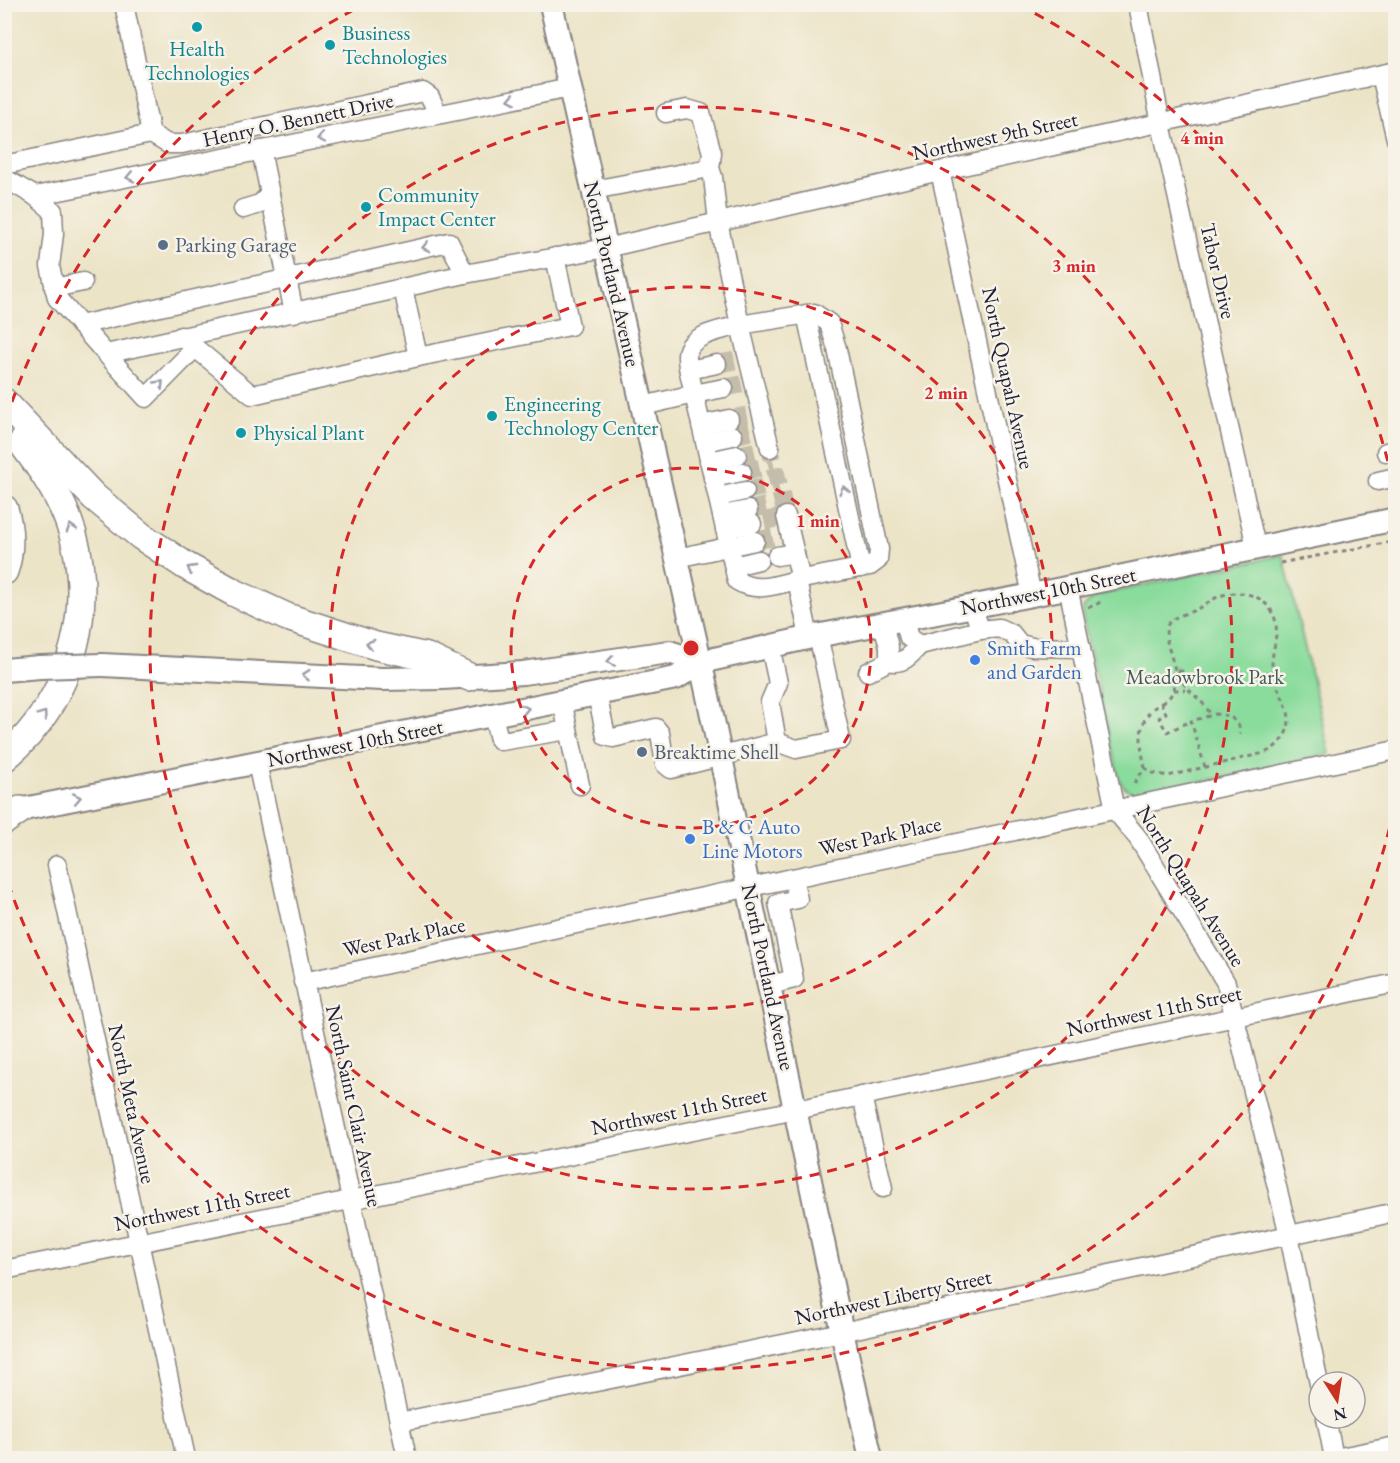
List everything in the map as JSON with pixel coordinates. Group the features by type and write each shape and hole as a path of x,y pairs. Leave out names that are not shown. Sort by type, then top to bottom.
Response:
{"highway":[{"path":"4,402 94,496 141,536 186,566 235,593 288,617 376,646 427,657 469,677"},
{"path":"4,420 54,489 68,518 77,548 82,581 78,623 64,680 32,731 4,758"},
{"path":"4,509 8,523 9,542 4,571"}],"main road":[{"name":"North Portland Avenue","path":"551,4 701,662 842,1332 871,1458"},
{"name":"Northwest 10th Street","path":"10,814 676,678 701,662 814,636 1032,595 1395,519"},
{"path":"4,670 102,665 382,679 469,677 550,670 669,652 701,662"}],"street":[{"path":"124,4 152,134"},
{"name":"Tabor Drive","path":"1138,4 1161,124 1256,548"},
{"path":"1388,73 1395,139"},
{"name":"Northwest 9th Street","path":"106,354 188,342 294,313 465,274 606,248 940,171 1388,73"},
{"name":"Henry O. Bennett Drive","path":"35,196 570,88"},
{"path":"4,165 152,134 168,144 182,144 423,92 430,97 438,114"},
{"path":"666,113 687,108 701,113 712,153 710,168 718,222 740,325 748,383 757,422 770,448"},
{"path":"261,150 294,313"},
{"path":"592,190 710,168"},
{"name":"North Quapah Avenue","path":"940,171 1032,595"},
{"path":"4,178 35,196 52,211 54,234 50,266 57,298 146,398 188,342 252,395 418,357 570,326 555,257"},
{"path":"243,209 260,204 270,194"},
{"path":"80,325 449,242 465,274"},
{"path":"54,288 83,282"},
{"path":"403,288 418,357"},
{"path":"814,313 829,323 837,349 873,511 879,549 878,560 870,566 760,588 748,588 737,580 686,355 691,345 702,336 740,325 814,313"},
{"path":"690,370 717,364"},
{"path":"643,406 724,388"},
{"path":"703,434 731,427"},
{"path":"711,469 739,464"},
{"path":"718,497 745,491"},
{"path":"726,530 768,527"},
{"path":"677,558 726,530 768,527"},
{"path":"597,694 606,736 613,738 656,728 660,733 665,764 671,769 777,742 796,749 841,740 799,580 777,556 768,527"},
{"path":"734,566 777,556"},
{"name":"North Quapah Avenue","path":"1068,587 1115,810 1138,838 1226,983 1289,1235 1316,1370"},
{"path":"973,606 980,630"},
{"path":"893,621 909,638 920,645"},
{"path":"889,661 893,621"},
{"path":"868,672 889,661 896,663 904,661 920,645 980,630 999,628 1012,634 1020,644 1032,647 1081,648"},
{"path":"770,646 778,683 770,702 777,742"},
{"path":"562,702 580,785"},
{"path":"493,716 501,741 568,730"},
{"name":"West Park Place","path":"303,982 1395,750"},
{"name":"North Saint Clair Avenue","path":"257,763 407,1458"},
{"name":"North Meta Avenue","path":"57,865 186,1458"},
{"path":"770,985 794,979 778,903 798,899 793,878"},
{"path":"757,921 781,916"},
{"name":"Northwest 11th Street","path":"4,1270 796,1110 1395,982"},
{"path":"862,1096 883,1188"},
{"name":"Northwest Liberty Street","path":"399,1422 842,1332 1395,1212"},
{"path":"1328,1430 1334,1458 1395,1446"}],"path":[{"path":"1243,592 1266,604 1276,623 1272,672 1288,711 1288,729 1272,750 1168,776 1153,773 1145,768 1139,737 1140,729 1148,713 1169,698 1174,690 1176,673 1165,634 1171,619 1197,610 1228,593 1243,592"},
{"path":"1151,672 1152,677 1185,670"},
{"path":"1176,673 1187,690 1202,701 1211,716"},
{"path":"1174,690 1187,690"},
{"path":"1161,703 1166,713 1159,718 1167,732 1191,721 1223,714 1230,716 1239,726 1240,734"},
{"path":"1191,721 1205,767"},
{"path":"1134,783 1145,768"}],"green space":[{"name":"Meadowbrook Park","path":"1283,555 1330,754 1141,795 1128,790 1119,779 1083,619 1083,608 1095,596"}],"tunnel":[{"path":"717,364 738,360"},
{"path":"724,388 743,384"},
{"path":"729,419 750,415"},
{"path":"733,436 753,431"},
{"path":"737,455 770,448 786,516 752,524"},
{"path":"742,472 774,465"},
{"path":"745,491 778,484"},
{"path":"748,510 783,502"},
{"path":"755,541 773,537"}],"place":[{"name":"Health Technologies","path":"197,27"},
{"name":"Business Technologies","path":"330,45"},
{"name":"Community Impact Center","path":"366,207"},
{"name":"Parking Garage","path":"163,245"},
{"name":"Engineering Technology Center","path":"492,416"},
{"name":"Physical Plant","path":"241,433"},
{"name":"Smith Farm and Garden","path":"975,660"},
{"name":"Breaktime Shell","path":"642,752"},
{"name":"B & C Auto Line Motors","path":"690,839"}]}
